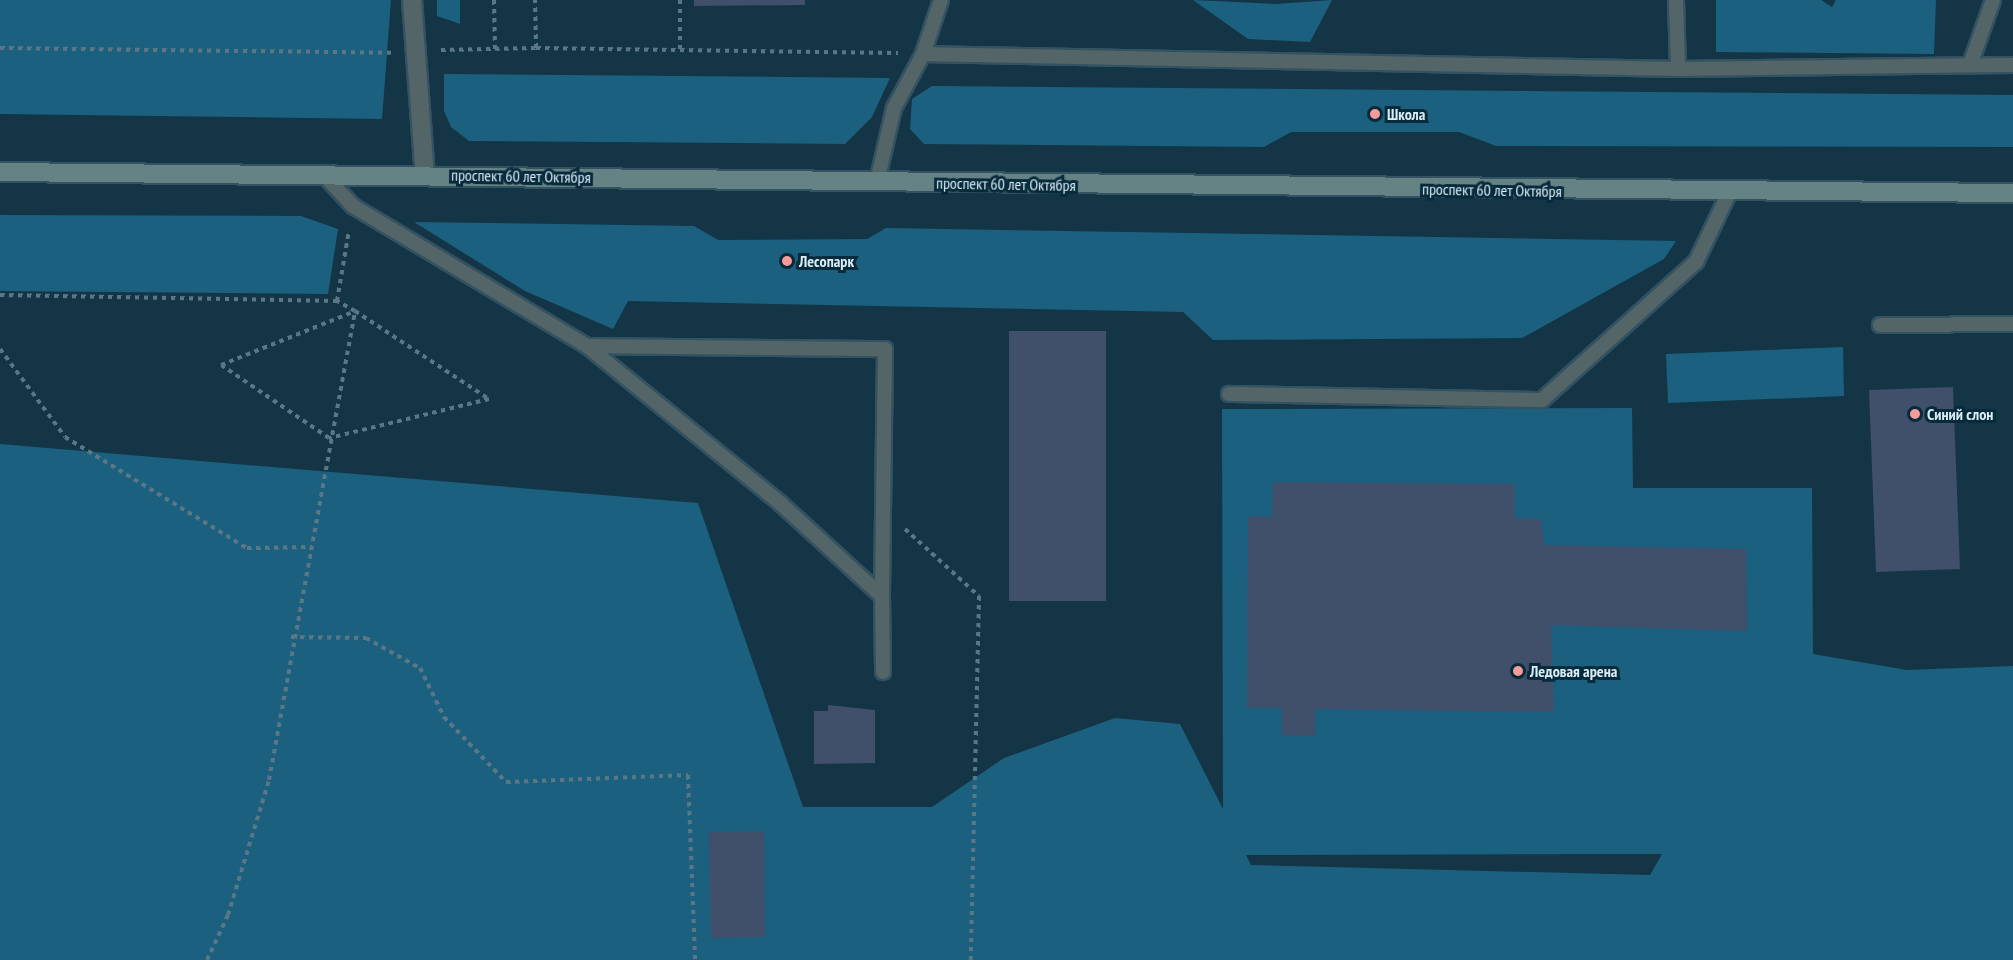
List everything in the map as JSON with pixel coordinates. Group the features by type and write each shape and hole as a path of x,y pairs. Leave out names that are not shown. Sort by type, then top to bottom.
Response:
{"main road":[{"name":"проспект 60 лет Октября","path":"0,172 322,173 1729,193 2013,193"}],"street":[{"path":"412,0 413,55 425,175"}],"lane":[{"path":"877,182 894,108 923,54 941,0"},
{"path":"1676,0 1678,69"},
{"path":"1970,65 1993,0"},
{"path":"923,54 1678,69 2013,65"},
{"path":"322,173 353,206 587,346 780,503 882,596"},
{"path":"1228,394 1542,400 1696,262 1729,193"},
{"path":"1880,325 2013,324"},
{"path":"587,346 885,349 883,672"}],"path":[{"path":"494,0 495,49"},
{"path":"535,0 536,48"},
{"path":"680,0 680,50"},
{"path":"0,48 376,49 413,55 536,48 923,54"},
{"path":"337,302 353,206"},
{"path":"0,295 337,302 355,311 489,399 329,438 221,365 355,311"},
{"path":"207,960 228,915 269,780 291,637 355,311"},
{"path":"0,349 65,437 247,548 308,547"},
{"path":"883,509 979,596 970,960"},
{"path":"291,637 366,638 420,668 444,717 506,782 688,775 694,960"}],"shaded area":[{"path":"0,0 391,0 382,119 0,114"},
{"path":"437,0 460,0 460,24 437,16"},
{"path":"1193,0 1276,4 1332,0 1310,42 1248,39"},
{"path":"1716,0 1821,0 1832,7 1836,0 1936,0 1934,54 1716,52"},
{"path":"444,74 890,78 872,117 845,144 469,141 451,127 444,111"},
{"path":"932,86 2013,95 2013,147 1496,146 1459,132 1291,132 1264,147 924,144 910,129 912,99"},
{"path":"0,215 301,216 338,229 328,294 0,291"},
{"path":"414,222 694,226 718,240 867,239 886,228 1676,241 1664,259 1522,338 1213,340 1183,312 628,301 613,329 525,291"},
{"path":"1843,347 1844,396 1668,403 1666,354"},
{"path":"1632,408 1633,488 1812,488 1813,654 1907,670 2013,666 2013,960 0,960 0,444 698,503 803,807 932,807 1004,758 1115,718 1180,724 1223,809 1222,409","holes":["1662,854 1650,875 1251,865 1246,855"]}],"building":[{"path":"694,0 805,0 805,5 694,6"},
{"path":"1009,331 1106,331 1106,601 1009,601"},
{"path":"1953,387 1960,569 1876,572 1869,390"},
{"path":"1273,482 1514,484 1514,518 1541,519 1544,545 1746,549 1747,631 1551,625 1554,712 1315,709 1315,736 1282,735 1282,708 1247,708 1248,516 1272,517"},
{"path":"828,705 875,710 875,763 814,764 814,711 828,711"},
{"path":"764,831 765,937 711,938 709,832"}],"place":[{"name":"Школа","path":"1375,114"},
{"name":"Лесопарк","path":"787,261"},
{"name":"Синий слон","path":"1915,414"},
{"name":"Ледовая арена","path":"1518,671"}]}
